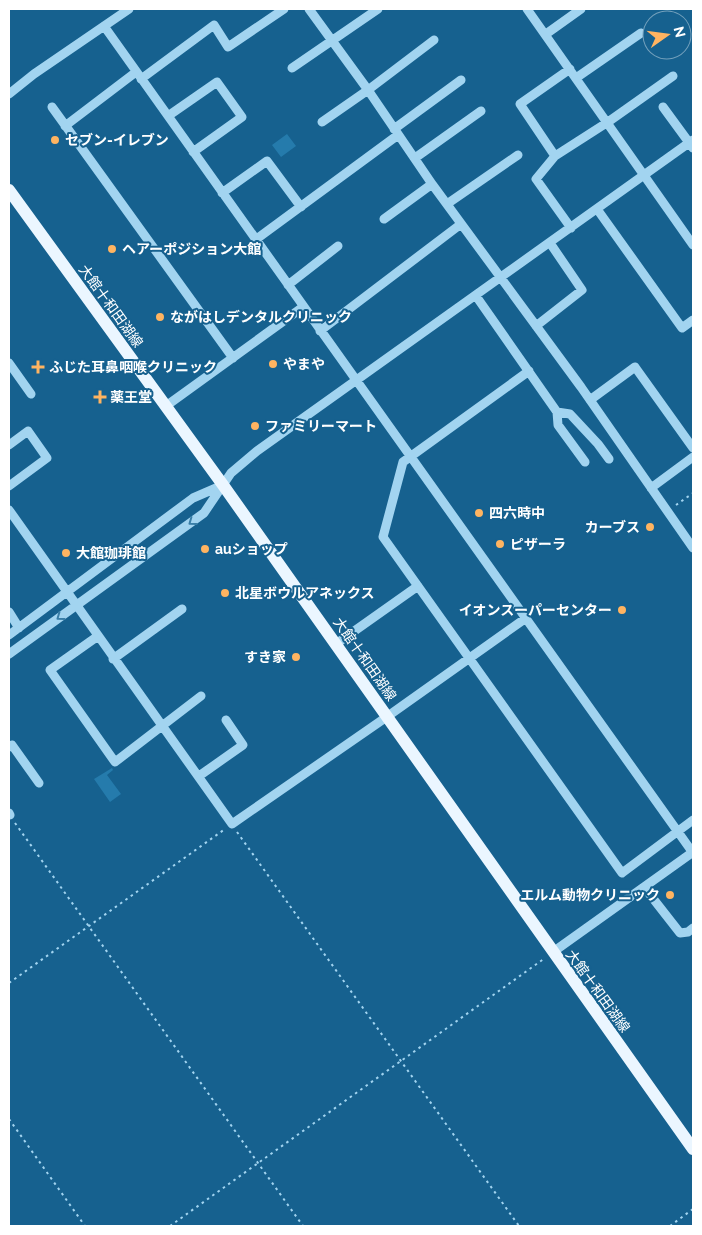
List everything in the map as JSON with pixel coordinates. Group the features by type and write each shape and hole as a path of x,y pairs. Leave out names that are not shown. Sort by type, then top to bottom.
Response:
{"main road":[{"name":"大館十和田湖線","path":"9,190 388,716 693,1149"}],"street":[{"path":"9,94 129,9"},
{"path":"65,126 214,25 228,46 284,9"},
{"path":"309,9 368,90 432,184 590,400 693,548"},
{"path":"292,68 378,9"},
{"path":"527,9 693,245"},
{"path":"546,34 581,9"},
{"path":"104,26 320,332 357,381 693,853 553,952"},
{"path":"576,78 641,33"},
{"path":"322,122 434,40"},
{"path":"555,156 520,104 570,69"},
{"path":"571,228 536,179 555,156 608,122 672,76"},
{"path":"255,240 300,207 461,80"},
{"path":"168,116 217,82 242,117 193,152"},
{"path":"52,107 233,358"},
{"path":"9,654 204,513 231,473 257,451 644,175 692,144 663,107"},
{"path":"414,158 481,111"},
{"path":"447,204 518,155"},
{"path":"222,194 267,161 300,207"},
{"path":"384,219 432,184"},
{"path":"598,209 682,328 693,320"},
{"path":"320,332 461,224"},
{"path":"536,326 582,290 550,243"},
{"path":"288,285 338,246"},
{"path":"476,296 557,412 558,424 585,462"},
{"path":"166,406 303,307"},
{"path":"9,363 12,376 30,394"},
{"path":"590,400 635,367 693,448"},
{"path":"529,371 402,464 383,537 622,873 693,820"},
{"path":"557,412 570,414 598,444 609,459"},
{"path":"9,445 28,431 47,458 9,486"},
{"path":"651,488 693,457"},
{"path":"9,635 194,498 222,484"},
{"path":"10,513 232,824 526,618"},
{"path":"336,644 418,586"},
{"path":"113,659 182,609"},
{"path":"9,612 19,628"},
{"path":"98,636 50,670 115,762 201,696"},
{"path":"199,776 243,745 226,720"},
{"path":"9,748 12,746 39,783"},
{"path":"644,887 680,933 688,932 693,928"}],"path":[{"path":"668,511 693,493"},
{"path":"9,814 303,1226"},
{"path":"9,983 232,824 519,1226"},
{"path":"170,1226 553,952"},
{"path":"9,1119 86,1226"},
{"path":"670,1226 693,1209"}],"shaded area":[{"path":"287,134 296,146 281,157 272,145"},
{"path":"112,768 113,770 107,775 121,794 110,802 94,779"}],"place":[{"name":"セブン-イレブン","path":"55,140"},
{"name":"ヘアーポジション大館","path":"112,249"},
{"name":"ながはしデンタルクリニック","path":"160,317"},
{"name":"やまや","path":"273,364"},
{"name":"ふじた耳鼻咽喉クリニック","path":"38,367"},
{"name":"薬王堂","path":"100,397"},
{"name":"ファミリーマート","path":"255,426"},
{"name":"四六時中","path":"479,513"},
{"name":"カーブス","path":"650,527"},
{"name":"ピザーラ","path":"500,544"},
{"name":"auショップ","path":"205,549"},
{"name":"大館珈琲館","path":"66,553"},
{"name":"北星ボウルアネックス","path":"225,593"},
{"name":"イオンスーパーセンター","path":"622,610"},
{"name":"すき家","path":"296,657"},
{"name":"エルム動物クリニック","path":"670,895"}]}
